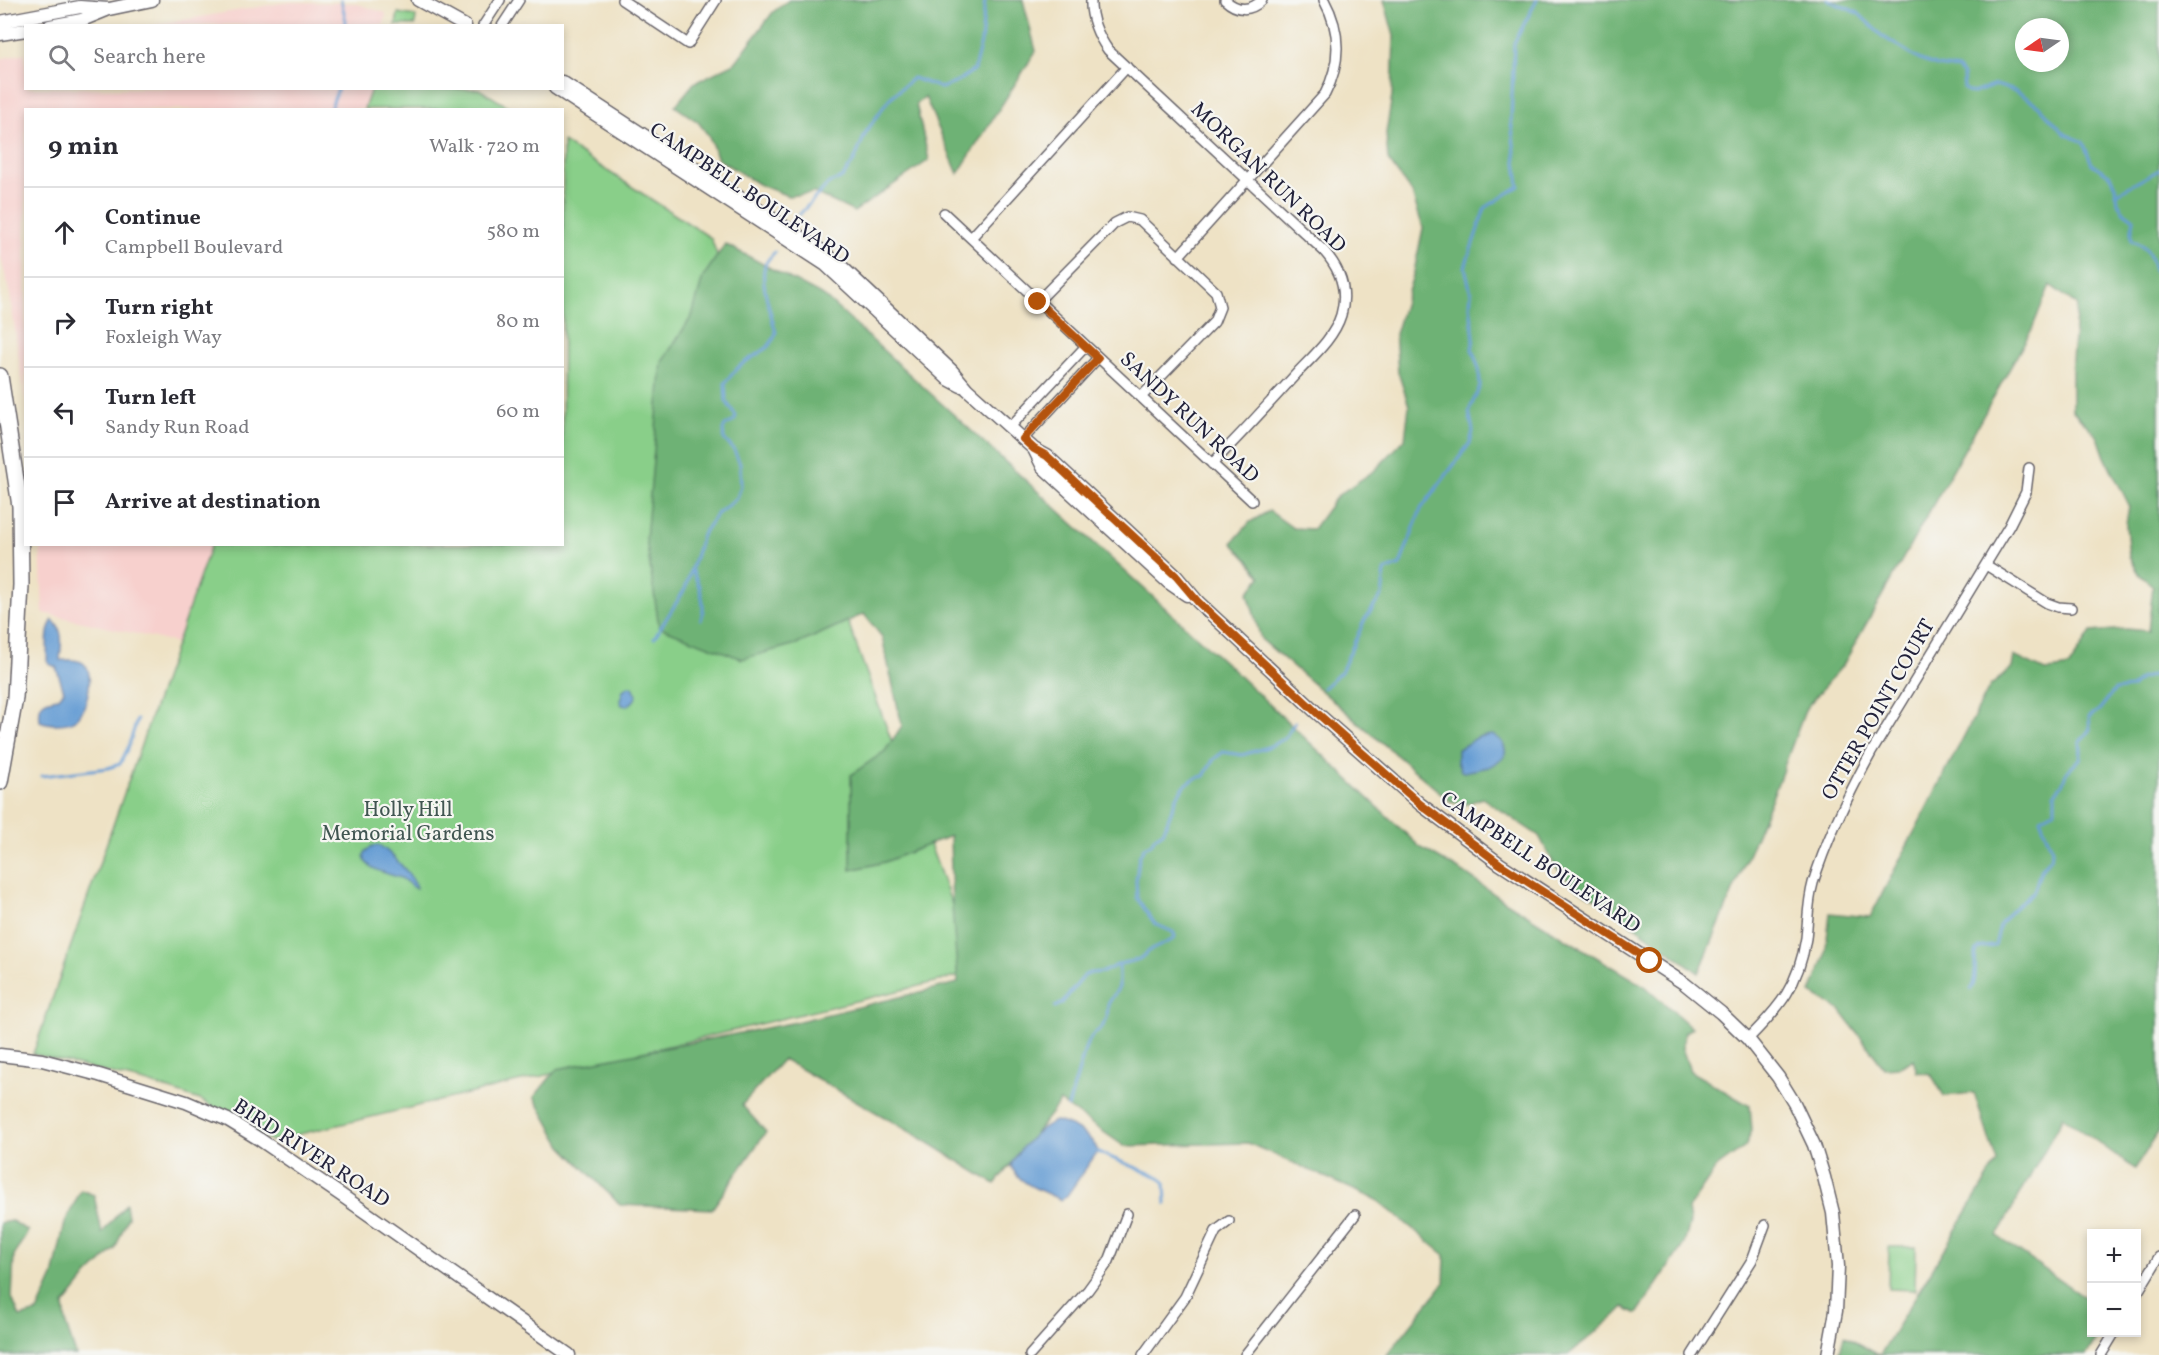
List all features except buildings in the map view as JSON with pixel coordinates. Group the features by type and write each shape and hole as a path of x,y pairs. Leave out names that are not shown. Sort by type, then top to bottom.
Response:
{"main road":[{"path":"0,376 20,506 21,585 15,698 0,782"}],"street":[{"path":"61,24 82,20 109,9 152,0"},
{"path":"418,0 461,24"},
{"path":"484,24 500,0"},
{"path":"503,24 519,0"},
{"path":"622,0 688,44 716,0"},
{"name":"MORGAN RUN ROAD","path":"1091,0 1092,15 1101,40 1108,50 1330,259 1341,281 1343,305 1338,322 1329,338 1212,464"},
{"path":"1225,0 1233,7 1243,9 1252,8 1262,0"},
{"path":"1178,257 1319,102 1330,85 1336,66 1337,39 1335,25 1324,0"},
{"path":"0,22 80,7 109,9"},
{"path":"0,34 24,30"},
{"path":"970,238 1127,67"},
{"name":"CAMPBELL BOULEVARD","path":"564,83 822,251 952,371 967,389 1034,449 1047,456 1159,560 1198,602 1317,713 1434,816 1508,869 1685,984 1721,1013 1748,1039 1794,1102 1814,1145 1824,1177 1835,1231 1838,1266 1836,1311 1828,1355"},
{"name":"CAMPBELL BOULEVARD","path":"558,90 826,266 948,379 967,389"},
{"name":"SANDY RUN ROAD","path":"944,213 1252,501"},
{"path":"1038,302 1115,223 1123,218 1131,217 1140,220 1216,292 1220,302 1220,312 1214,321 1141,397"},
{"path":"1010,427 1086,346"},
{"path":"1023,439 1098,358"},
{"name":"OTTER POINT COURT","path":"1748,1039 1769,1018 1796,979 1803,956 1807,912 1813,886 1829,838 1851,789 1870,753 2009,526 2026,492 2028,468"},
{"path":"1986,565 2047,603 2072,608"},
{"name":"BIRD RIVER ROAD","path":"0,1055 28,1057 99,1075 186,1102 228,1120 341,1195 569,1355"},
{"path":"1030,1355 1088,1290 1109,1261 1127,1214"},
{"path":"1245,1355 1355,1215"},
{"path":"1143,1355 1185,1298 1216,1231 1229,1221"},
{"path":"1692,1355 1752,1260 1765,1225"},
{"path":"2141,1287 2159,1257"},
{"path":"2101,1355 2112,1337"}],"shaded area":[{"path":"287,2 354,3 386,13 384,24 160,24"},
{"path":"24,53 24,90 371,90 364,108 24,108 24,395 10,295 0,254 0,59"},
{"path":"40,546 211,546 177,643 43,613"}],"green space":[{"path":"789,0 1023,0 1036,51 958,174 925,97 916,104 929,160 854,212 815,193 788,196 758,184 718,159 708,135 698,122 675,106 694,83 735,63 773,12"},
{"path":"1384,0 2159,0 2159,1131 2135,1169 2063,1117 1997,1236 2087,1299 2087,1337 2097,1337 2086,1355 1880,1355 1997,1162 1974,1093 1944,1096 1931,1074 1917,1072 1913,1060 1900,1067 1884,1068 1840,1010 1811,993 1825,956 1830,913 1870,917 1990,686 2012,668 2014,656 2045,671 2069,667 2091,632 2126,629 2148,631 2153,586 2140,575 2129,557 2126,525 2129,505 2105,457 2098,437 2072,410 2072,360 2077,305 2050,285 2032,329 1843,665 1806,708 1776,788 1699,973 1602,902 1577,889 1555,866 1539,836 1482,798 1467,804 1450,801 1261,639 1248,593 1261,577 1232,543 1250,522 1269,511 1293,528 1313,529 1337,496 1375,470 1405,439 1409,406 1398,372 1395,334 1414,272 1423,228 1412,193 1388,160 1386,133 1392,96 1394,36"},
{"path":"398,13 416,16 415,24 396,24"},
{"path":"371,90 481,90 510,108 364,108"},
{"name":"Holly Hill Memorial Gardens","path":"564,143 711,238 861,658 977,972 271,1141 200,1100 148,1083 33,1054 211,546 564,546"},
{"path":"725,244 825,297 1232,669 1420,847 1645,986 1692,1028 1685,1032 1682,1048 1690,1071 1750,1106 1752,1130 1745,1147 1716,1168 1688,1209 1690,1223 1684,1244 1637,1314 1624,1307 1568,1355 1387,1355 1444,1283 1445,1255 1377,1200 1248,1143 1124,1146 1060,1102 995,1184 921,1138 783,1059 742,1105 766,1132 712,1209 620,1205 562,1146 534,1097 557,1069 791,1023 958,983 952,906 950,836 885,862 851,870 851,775 885,751 902,726 882,637 864,614 800,643 742,659 659,627 646,539 662,362 692,316 703,277"},
{"path":"81,1190 94,1195 102,1233 126,1204 128,1217 115,1249 88,1275 64,1305 66,1325 76,1355 0,1355 0,1223 12,1221 28,1231 14,1255 12,1298 20,1317 37,1312 53,1277 65,1222"},
{"path":"1889,1247 1916,1247 1915,1290 1888,1289"},
{"path":"1844,1336 1879,1355 1839,1355"}],"water":[{"path":"53,620 61,634 60,660 80,661 89,674 89,691 84,708 76,719 63,724 49,724 40,721 42,704 58,698 64,691 56,667 47,661 48,634"},
{"path":"629,686 633,687 637,695 631,703 622,705 620,701 623,690"},
{"path":"1492,735 1503,744 1504,757 1489,767 1461,771 1457,762 1457,750 1478,737"},
{"path":"377,845 400,864 415,884 416,889 401,878 377,870 367,863 364,859 366,851"},
{"path":"1056,1121 1086,1136 1098,1151 1066,1197 1061,1200 1026,1183 1011,1166 1030,1139 1044,1127"}],"waterway":[{"path":"341,0 345,24"},
{"path":"799,215 829,183 842,178 854,161 866,132 889,99 913,78 941,88 955,83 974,70 981,42 985,0"},
{"path":"1323,688 1341,672 1365,619 1382,595 1385,571 1400,565 1421,509 1470,443 1473,431 1469,411 1480,386 1479,369 1472,349 1474,338 1470,306 1471,293 1465,267 1485,208 1519,186 1511,121 1514,43 1537,0"},
{"path":"1828,0 1858,13 1882,36 1920,60 1937,66 1958,69 1963,75 1964,88 1969,92 1973,93 1996,85 2018,92 2038,105 2065,134 2083,142 2092,164 2111,176 2122,210 2134,219 2132,241 2148,251 2159,279"},
{"path":"331,108 337,90"},
{"path":"2116,194 2159,170"},
{"path":"654,638 685,589 702,535 716,515 737,498 741,486 740,464 734,450 724,439 725,426 734,421 736,416 726,401 725,383 741,365 766,349 776,333 766,298 764,278 766,263 775,252"},
{"path":"691,569 703,601 701,620"},
{"path":"1971,989 1975,978 1977,951 1982,947 1995,946 2000,925 2011,911 2034,891 2041,870 2051,858 2052,850 2040,818 2055,810 2055,793 2062,785 2066,773 2080,759 2080,742 2090,729 2089,717 2099,710 2115,690 2131,688 2140,678 2153,676 2159,669"},
{"path":"42,776 108,768 120,764 137,720"},
{"path":"1055,1007 1061,1004 1085,975 1103,972 1119,964 1138,960 1149,951 1174,939 1173,932 1155,924 1137,898 1136,881 1139,857 1144,847 1151,844 1155,837 1163,832 1181,790 1187,783 1204,776 1213,760 1223,752 1242,755 1268,747 1284,739 1295,722"},
{"path":"1068,1107 1086,1046 1092,1036 1102,1027 1107,1018 1108,1004 1119,987 1119,964"},
{"path":"1097,1152 1159,1177 1165,1183 1166,1204"}],"route":[{"path":"1038,302 1098,358 1023,439 1034,449 1047,456 1176,576 1198,602 1317,713 1420,804 1500,864 1650,961"}]}
